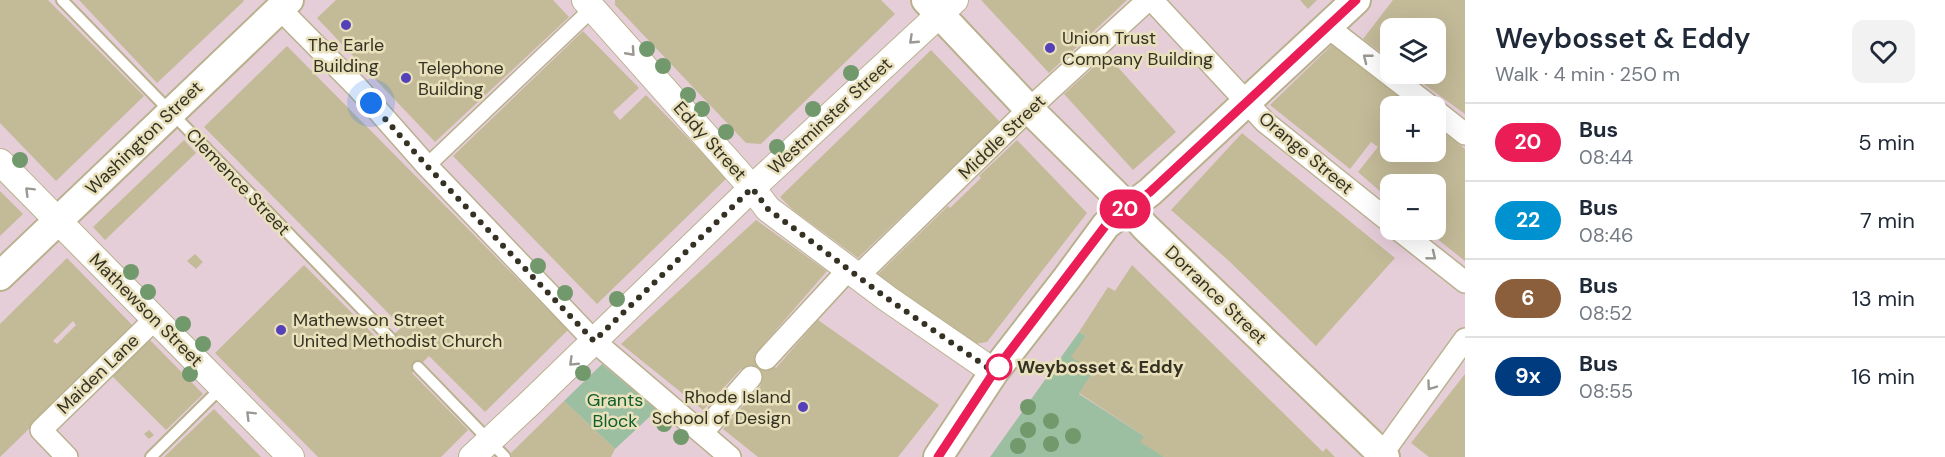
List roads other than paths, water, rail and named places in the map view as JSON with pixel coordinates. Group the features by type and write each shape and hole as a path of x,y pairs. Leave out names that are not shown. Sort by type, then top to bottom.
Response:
{"main road":[{"path":"938,457 994,372 1106,225 1150,192 1356,0"},
{"name":"Washington Street","path":"0,276 171,113 280,3"},
{"name":"Dorrance Street","path":"940,5 1029,109 1128,207 1145,227 1383,456"}],"street":[{"name":"Orange Street","path":"1150,0 1265,122 1380,214"},
{"name":"Middle Street","path":"766,359 1029,109 1150,0"},
{"path":"280,3 427,166 594,341 730,457"},
{"path":"427,166 589,4"},
{"name":"Eddy Street","path":"589,4 768,209 888,299 994,372"},
{"name":"Westminster Street","path":"488,451 594,341 940,5"},
{"path":"1331,25 1338,35 1417,96"},
{"path":"1446,119 1465,134"},
{"name":"Mathewson Street","path":"0,162 291,457"},
{"path":"1412,240 1465,282"},
{"name":"Maiden Lane","path":"67,457 41,430 155,319"},
{"path":"1383,456 1465,339"},
{"path":"702,434 751,377"}],"lane":[{"name":"Clemence Street","path":"62,0 390,338"},
{"path":"418,367 488,451"},
{"path":"151,457 222,387"}],"place":[{"name":"The Earle Building","path":"346,25"},
{"name":"Union Trust Company Building","path":"1050,48"},
{"name":"Telephone Building","path":"406,78"},
{"name":"Mathewson Street United Methodist Church","path":"281,330"},
{"name":"Weybosset & Eddy","path":"999,367"},
{"name":"Rhode Island School of Design","path":"803,407"}],"park label":[{"name":"Grants Block","path":"615,410"}]}
